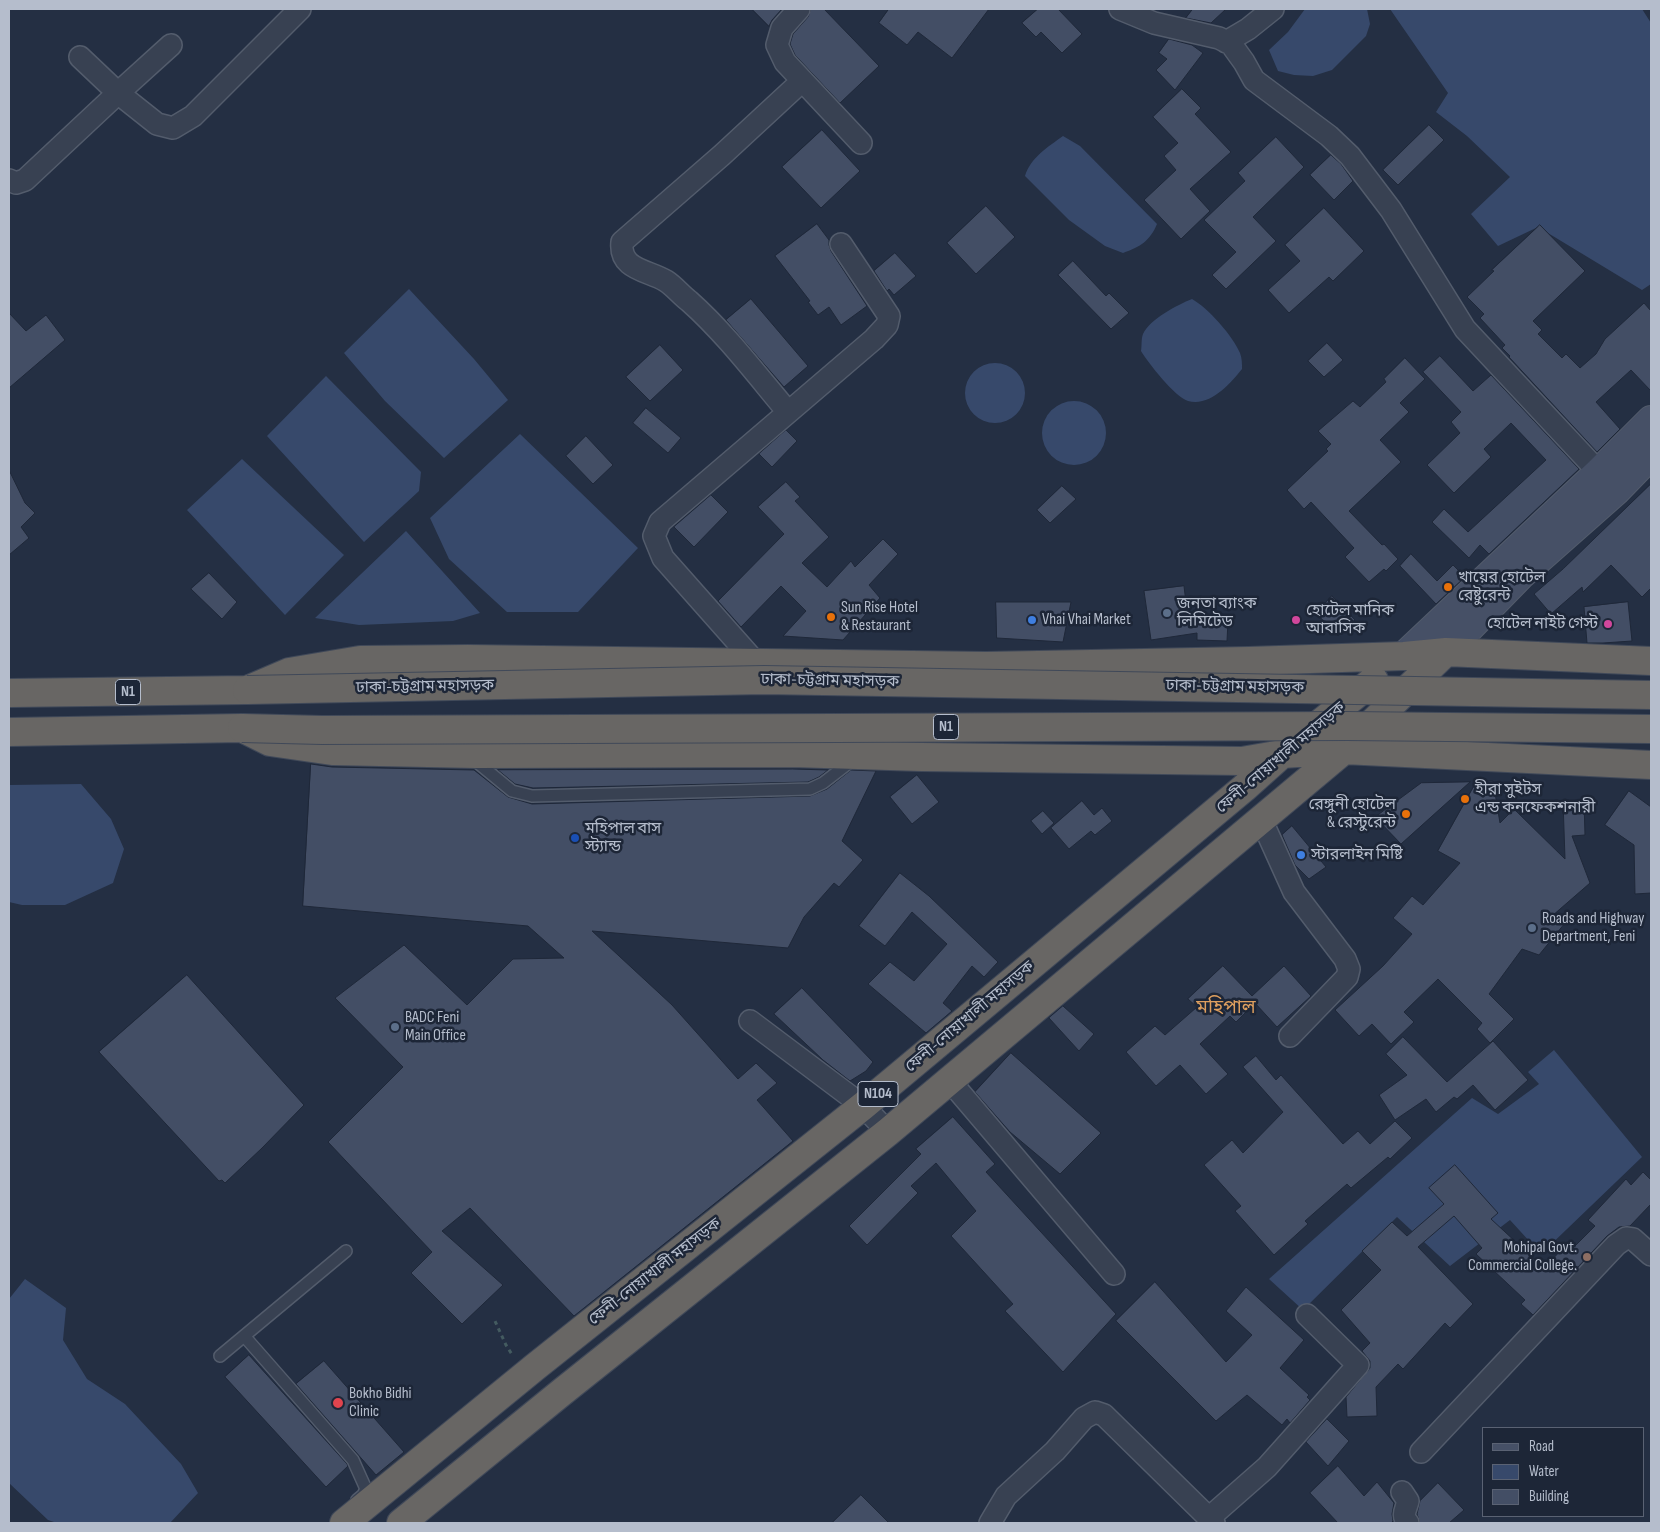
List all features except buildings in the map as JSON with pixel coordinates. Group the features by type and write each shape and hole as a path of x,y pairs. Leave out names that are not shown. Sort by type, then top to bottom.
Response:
{"highway":[{"path":"247,690 289,672 360,660 986,666 1248,662 1404,656 1446,652 1651,661"},
{"name":"ফেনী-নোয়াখালী মহাসড়ক","path":"401,1523 950,1081 1344,750 1446,652"},
{"name":"ফেনী-নোয়াখালী মহাসড়ক","path":"345,1523 535,1367 864,1106 1244,788 1282,754 1404,656"},
{"name":"ঢাকা-চট্টগ্রাম মহাসড়ক","path":"9,694 764,680 1651,695"},
{"name":"N1","path":"9,732 242,728 342,730 1356,726 1651,729"},
{"path":"242,728 270,742 332,751 793,753 1242,761 1282,754 1344,750 1651,765"}],"main road":[{"name":"N104","path":"1446,652 1608,482 1651,420"},
{"name":"N104","path":"1404,656 1608,482 1651,455"}],"street":[{"path":"80,57 118,93 156,124 173,128 193,116 300,9"},
{"path":"799,9 782,28 777,45 785,62 861,143"},
{"path":"1120,9 1154,23 1219,38 1231,44 1254,80 1329,136 1350,156 1391,210 1465,329 1608,482"},
{"path":"1226,42 1248,29 1272,9"},
{"path":"9,180 16,183 25,180 171,45"},
{"path":"788,412 711,320 666,281 636,269 625,259 621,249 622,242 722,155 802,81"},
{"path":"756,663 663,558 654,536 660,522 887,325 889,316 841,244"},
{"path":"1261,820 1294,892 1345,958 1349,969 1347,977 1290,1036"},
{"path":"750,1021 864,1106 888,1132"},
{"path":"950,1081 1114,1274"},
{"path":"1421,1452 1616,1245 1626,1238 1633,1239 1651,1255"},
{"path":"990,1523 1006,1496 1055,1451 1084,1418 1095,1412 1104,1414 1211,1521 1267,1467 1358,1365 1306,1315"},
{"path":"1402,1492 1408,1501 1403,1513 1404,1519 1408,1523"}],"lane":[{"path":"466,753 512,791 532,796 810,789 822,783 859,755"},
{"path":"220,1356 346,1251"},
{"path":"245,1336 353,1460 366,1489 363,1495 337,1520 345,1523"}],"water":[{"path":"1305,9 1367,9 1370,24 1366,36 1332,70 1313,76 1294,75 1278,71 1269,50 1288,32"},
{"path":"1390,9 1642,9 1651,23 1651,284 1642,290 1538,227 1498,246 1471,214 1510,177 1467,136 1436,112 1448,93"},
{"path":"1063,136 1080,146 1157,224 1144,243 1123,253 1105,246 1069,220 1025,176 1031,163 1046,148"},
{"path":"409,289 474,359 508,400 444,458 385,401 344,353"},
{"path":"1192,299 1205,309 1226,331 1237,346 1242,363 1242,369 1219,393 1204,401 1196,402 1188,401 1176,393 1141,351 1142,338 1146,328 1172,309"},
{"path":"995,363 1012,368 1020,376 1025,393 1020,410 1012,418 995,423 978,418 970,410 965,393 970,376 978,368"},
{"path":"326,376 421,472 419,491 364,542 267,436"},
{"path":"1074,401 1092,406 1097,410 1101,415 1106,433 1101,451 1097,456 1092,460 1074,465 1056,460 1051,456 1047,451 1042,433 1047,415 1051,410 1056,406"},
{"path":"520,434 638,548 578,612 507,612 449,559 430,518"},
{"path":"242,459 344,555 285,615 187,510"},
{"path":"406,531 480,613 453,621 359,625 315,618"},
{"path":"81,784 111,819 124,849 113,883 65,905 22,905 9,902 9,785"},
{"path":"1554,1050 1642,1157 1541,1254 1510,1220 1450,1266 1397,1217 1303,1310 1269,1279 1472,1098 1498,1114 1539,1084 1528,1072"},
{"path":"25,1279 66,1308 63,1340 87,1379 125,1404 181,1464 198,1493 170,1523 57,1523 48,1520 9,1483 9,1299"}],"place":[{"name":"খায়ের হোটেল রেষ্টুরেন্ট","path":"1448,587"},
{"name":"জনতা ব্যাংক লিমিটেড","path":"1167,613"},
{"name":"Sun Rise Hotel & Restaurant","path":"831,617"},
{"name":"Vhai Vhai Market","path":"1032,620"},
{"name":"হোটেল মানিক আবাসিক","path":"1296,620"},
{"name":"হোটেল নাইট গেস্ট","path":"1608,624"},
{"name":"হীরা সুইটস এন্ড কনফেকশনারী","path":"1465,799"},
{"name":"রেঙ্গুনী হোটেল & রেস্টুরেন্ট","path":"1406,814"},
{"name":"মহিপাল বাস স্ট্যান্ড","path":"575,838"},
{"name":"স্টারলাইন মিষ্টি","path":"1301,855"},
{"name":"Roads and Highway Department, Feni","path":"1532,928"},
{"name":"BADC Feni Main Office","path":"395,1027"},
{"name":"Mohipal Govt. Commercial College.","path":"1587,1257"},
{"name":"Bokho Bidhi Clinic","path":"338,1403"}],"district":[{"name":"মহিপাল","path":"1226,1008"}]}
